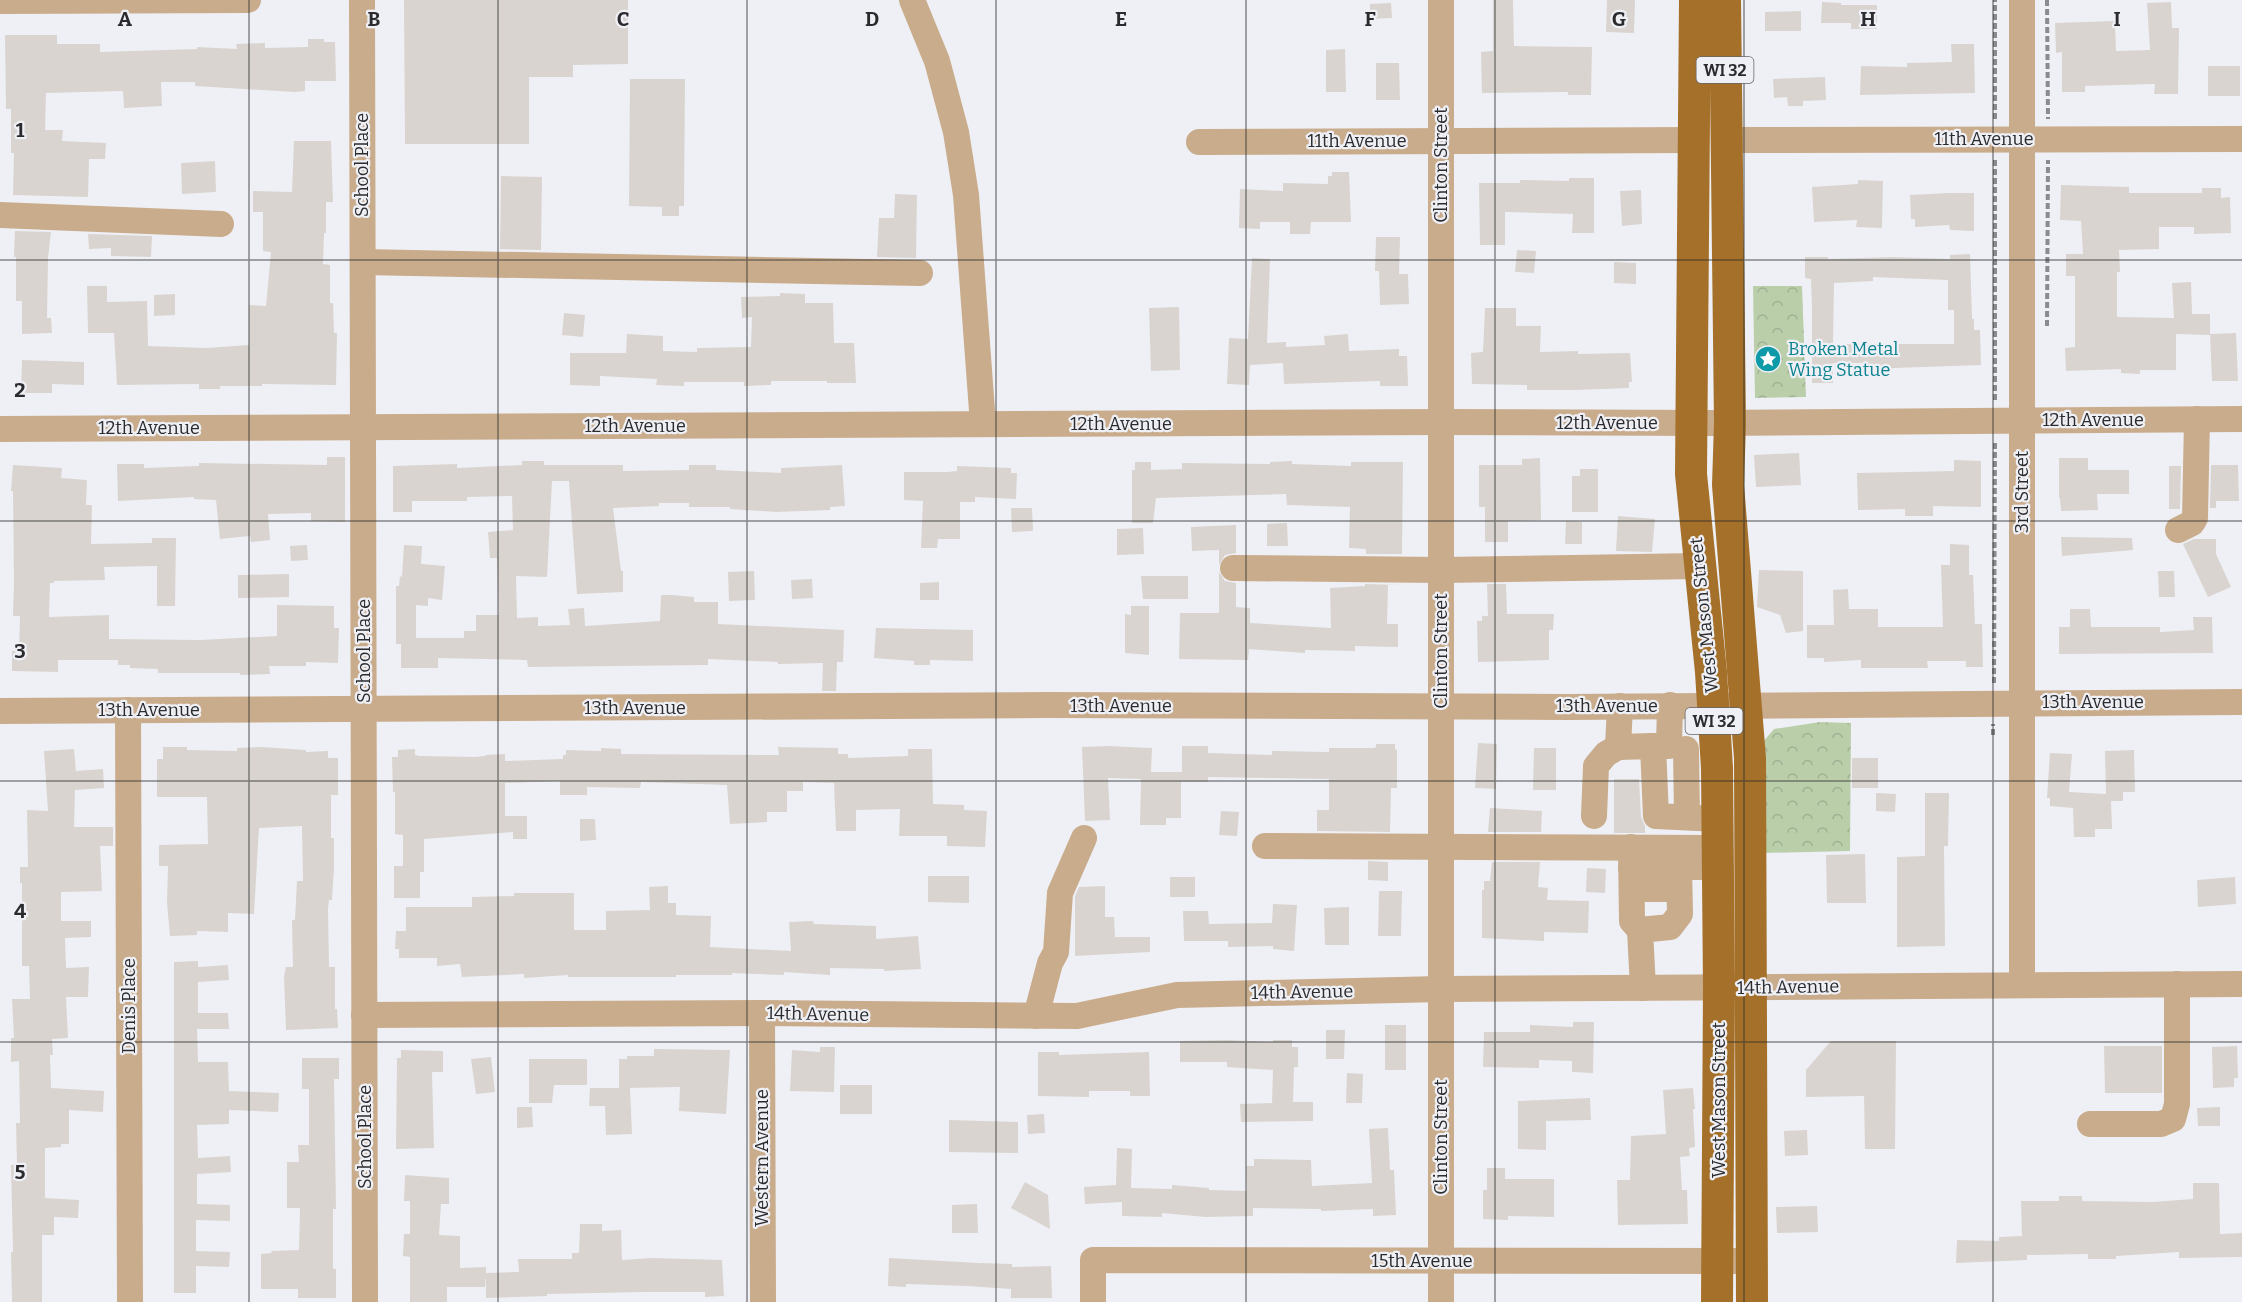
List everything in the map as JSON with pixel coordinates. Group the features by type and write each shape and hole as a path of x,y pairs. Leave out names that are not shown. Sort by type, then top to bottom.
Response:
{"main road":[{"name":"West Mason Street","path":"1695,0 1693,504 1716,753 1719,988 1717,1302"},
{"name":"West Mason Street","path":"1725,0 1730,423 1728,484 1750,758 1752,1302"}],"street":[{"path":"0,2 248,0"},
{"name":"School Place","path":"362,0 365,1302"},
{"path":"912,0 938,61 961,159 966,195 983,424"},
{"name":"Clinton Street","path":"1441,0 1441,1302"},
{"name":"3rd Street","path":"2022,0 2022,984"},
{"name":"11th Avenue","path":"1725,140 2242,139"},
{"name":"11th Avenue","path":"1199,142 1694,140"},
{"path":"0,215 221,224"},
{"path":"363,262 920,273"},
{"path":"2178,530 2192,523 2195,518 2197,419"},
{"name":"12th Avenue","path":"0,429 2242,419"},
{"path":"1233,568 1441,570 1700,566"},
{"name":"13th Avenue","path":"0,711 1029,705 1620,706 2242,702"},
{"path":"1265,846 1441,845 1631,868 1678,868 1718,844 1687,817 1656,816 1669,747 1670,705"},
{"path":"1618,747 1620,706"},
{"name":"Denis Place","path":"128,710 130,1302"},
{"path":"1594,816 1596,766 1606,754 1618,747 1669,747 1716,753"},
{"path":"1036,1016 1050,963 1056,952 1060,893 1084,838"},
{"path":"1631,868 1678,868"},
{"path":"1631,868 1632,921 1640,930 1643,988"},
{"path":"1640,930 1670,927 1680,915 1678,868"},
{"path":"2090,1124 2161,1124 2172,1119 2177,1104 2177,984"},
{"name":"14th Avenue","path":"364,1016 762,1013 1077,1016 1177,994 1441,989 2242,984"},
{"name":"Western Avenue","path":"762,1013 763,1302"},
{"name":"15th Avenue","path":"1093,1302 1093,1260 1752,1260"}],"path":[{"path":"1993,735 1995,0"}],"green space":[{"path":"1753,286 1802,286 1806,397 1755,398"},
{"path":"1820,722 1851,723 1850,851 1763,853 1763,742 1774,729"}],"building":[{"path":"404,0 628,0 628,64 573,65 573,77 529,77 529,144 405,144"},
{"path":"1493,0 1513,0 1514,46 1592,47 1591,95 1568,95 1568,92 1482,93 1481,52 1493,51"},
{"path":"1607,0 1635,0 1634,33 1606,32"},
{"path":"1822,2 1841,3 1841,5 1877,5 1877,29 1851,29 1851,23 1821,23"},
{"path":"2171,2 2172,28 2179,28 2178,94 2154,94 2155,84 2085,86 2085,92 2062,92 2062,52 2056,53 2055,23 2115,21 2116,51 2150,50 2147,3"},
{"path":"1391,3 1392,18 1370,19 1370,4"},
{"path":"1801,11 1801,31 1765,31 1765,12"},
{"path":"5,35 57,35 57,44 100,44 100,52 197,49 197,47 237,49 236,44 265,43 265,48 308,47 308,39 324,39 324,42 335,42 336,81 305,81 305,91 294,92 195,86 195,82 161,82 162,106 124,108 123,91 46,93 45,130 63,130 62,141 106,143 105,159 89,159 88,197 13,195 14,153 11,153 11,109 6,109"},
{"path":"1951,44 1974,44 1975,93 1860,95 1861,66 1907,67 1907,63 1952,62"},
{"path":"1345,49 1346,92 1326,92 1326,50"},
{"path":"1376,63 1399,63 1400,100 1376,100"},
{"path":"2208,66 2240,66 2240,96 2208,96"},
{"path":"1825,77 1826,100 1803,101 1803,106 1788,106 1787,97 1774,98 1773,79"},
{"path":"630,79 685,79 684,206 679,206 679,216 662,216 662,207 629,206"},
{"path":"294,141 331,141 333,202 326,202 323,264 330,265 330,303 333,303 334,333 337,333 336,385 262,384 262,386 220,386 220,389 199,389 199,384 117,385 114,333 88,333 87,286 107,286 107,302 147,301 148,346 206,348 249,345 249,305 266,306 271,252 263,251 263,212 253,212 253,191 292,192"},
{"path":"215,161 216,192 182,194 181,163"},
{"path":"1332,172 1349,172 1351,222 1311,222 1310,234 1290,234 1290,222 1260,222 1260,229 1239,228 1240,189 1283,191 1283,183 1328,184 1328,176 1332,176"},
{"path":"501,176 542,177 541,250 500,249"},
{"path":"1569,178 1594,178 1594,233 1572,233 1573,214 1505,212 1505,245 1480,245 1479,183 1520,183 1520,180 1569,181"},
{"path":"1858,180 1883,181 1882,228 1856,227 1857,220 1814,222 1812,187 1858,184"},
{"path":"2061,185 2129,187 2129,193 2202,193 2202,188 2221,188 2221,198 2230,197 2231,233 2194,234 2194,227 2159,227 2159,249 2119,250 2117,317 2174,318 2172,283 2191,282 2192,314 2210,314 2210,335 2176,334 2176,370 2140,370 2140,374 2121,373 2121,369 2066,371 2065,348 2075,347 2075,276 2066,276 2066,254 2083,254 2081,221 2060,220"},
{"path":"1641,190 1642,224 1622,226 1620,191"},
{"path":"1974,193 1974,231 1950,230 1949,225 1915,227 1915,219 1911,219 1910,195"},
{"path":"895,194 917,195 916,258 877,257 879,218 894,218"},
{"path":"15,231 51,232 47,318 51,318 52,333 22,334 22,301 16,301"},
{"path":"88,234 152,236 151,257 111,256 111,248 89,249"},
{"path":"1376,237 1400,237 1399,274 1408,274 1409,304 1380,305 1379,271 1375,271"},
{"path":"1517,250 1536,251 1534,273 1515,272"},
{"path":"1970,254 1972,319 1974,319 1974,330 1980,330 1981,365 1865,369 1865,363 1833,363 1833,383 1812,383 1811,279 1805,278 1805,257 1950,259 1950,255","holes":["1873,277 1948,280 1948,310 1954,310 1954,344 1833,344 1834,283 1873,281"]},
{"path":"1252,258 1270,259 1267,343 1286,342 1286,347 1325,345 1324,336 1348,334 1349,351 1399,349 1399,356 1407,356 1408,386 1380,386 1380,381 1284,384 1283,363 1250,365 1249,385 1227,384 1229,338 1248,339"},
{"path":"1614,262 1636,263 1636,284 1614,283"},
{"path":"780,293 805,294 805,303 833,303 834,343 854,343 856,383 771,381 771,385 744,386 744,382 684,382 684,386 656,385 657,379 600,376 600,386 570,385 570,353 626,353 627,334 663,336 663,351 697,352 697,348 751,347 752,317 742,318 741,297 780,296"},
{"path":"175,294 175,315 154,316 154,295"},
{"path":"1179,307 1180,370 1151,371 1149,308"},
{"path":"1485,308 1516,308 1516,326 1541,326 1540,352 1630,353 1632,382 1629,382 1629,388 1527,390 1527,385 1472,384 1471,353 1483,352"},
{"path":"564,313 585,315 583,337 562,335"},
{"path":"2236,333 2238,381 2212,381 2210,334"},
{"path":"22,360 84,362 84,385 52,384 52,393 21,393"},
{"path":"1799,453 1801,485 1756,487 1754,455"},
{"path":"327,457 345,457 345,522 311,521 311,513 268,514 270,540 251,542 250,536 220,539 216,500 194,499 194,497 118,501 117,464 144,464 144,468 199,466 199,463 327,465"},
{"path":"1540,458 1541,520 1508,521 1508,542 1485,542 1485,507 1479,507 1479,465 1522,465 1522,459"},
{"path":"2059,458 2088,458 2088,470 2129,470 2129,494 2097,494 2098,510 2061,511"},
{"path":"1954,460 1981,461 1981,507 1933,506 1933,516 1905,516 1905,509 1858,510 1857,473 1954,471"},
{"path":"522,461 544,461 544,465 623,465 623,471 689,470 689,465 716,465 716,470 781,473 781,468 842,465 845,506 830,507 830,510 776,512 730,509 730,507 689,507 689,503 659,503 659,506 613,508 621,571 623,571 623,592 577,594 569,481 552,481 547,577 516,576 517,618 538,617 538,626 570,625 568,609 584,608 585,626 660,621 661,595 672,595 694,597 694,602 718,602 718,624 844,630 843,662 837,662 836,691 822,691 823,663 778,664 778,662 708,659 708,665 528,667 527,660 438,658 438,668 401,668 401,644 396,644 396,586 399,586 400,576 402,577 404,545 422,546 421,564 445,566 442,600 428,598 428,606 416,605 416,638 464,638 464,631 476,631 476,615 499,615 497,558 490,558 488,532 513,530 512,496 467,497 467,501 412,501 412,512 393,512 393,466 457,464 457,468 522,465"},
{"path":"1292,461 1292,464 1351,466 1351,462 1403,462 1402,554 1366,554 1366,549 1349,548 1350,507 1287,505 1286,494 1156,498 1153,523 1132,523 1132,470 1135,470 1135,462 1151,462 1151,470 1182,469 1182,463 1270,464 1270,462"},
{"path":"13,465 62,468 61,478 87,480 86,505 92,505 91,544 152,543 152,538 176,538 175,606 157,606 157,566 104,567 105,580 50,583 49,617 109,615 109,639 201,640 277,636 277,605 334,606 334,628 339,628 338,663 306,662 306,666 269,666 270,674 240,675 240,673 158,673 158,669 118,665 118,660 58,660 58,672 12,671 12,651 19,651 20,616 13,616 13,491 11,491"},
{"path":"2211,465 2238,465 2239,501 2216,501 2216,508 2210,508"},
{"path":"957,466 1011,468 1011,473 1017,473 1016,499 975,497 975,502 960,502 960,539 938,539 937,548 921,548 923,501 904,500 904,472 957,471"},
{"path":"2169,466 2181,466 2180,509 2169,509"},
{"path":"1580,469 1598,469 1598,512 1572,512 1572,476 1580,476"},
{"path":"1011,508 1032,508 1033,531 1012,532"},
{"path":"1618,516 1655,519 1652,552 1616,551"},
{"path":"1566,521 1582,522 1582,544 1565,544"},
{"path":"1287,523 1288,546 1267,546 1267,524"},
{"path":"1236,525 1236,553 1225,555 1219,565 1219,550 1192,551 1191,527"},
{"path":"1143,528 1144,554 1117,555 1117,529"},
{"path":"2061,537 2132,538 2133,550 2062,556"},
{"path":"2194,539 2216,539 2216,554 2231,587 2208,597 2183,544"},
{"path":"1950,544 1969,545 1969,575 1973,575 1975,624 1982,624 1983,667 1966,667 1966,661 1927,661 1928,668 1861,668 1861,660 1824,662 1824,658 1807,658 1807,625 1834,625 1833,590 1848,589 1849,609 1878,609 1878,627 1943,627 1941,565 1950,565"},
{"path":"307,545 308,560 291,561 290,546"},
{"path":"1759,570 1803,571 1803,631 1786,633 1780,615 1757,607"},
{"path":"754,571 755,600 729,601 728,572"},
{"path":"2158,571 2174,571 2175,597 2159,597"},
{"path":"1219,572 1225,581 1236,583 1236,607 1250,608 1250,623 1331,628 1330,588 1365,586 1365,584 1400,585 1388,585 1387,624 1398,624 1398,647 1355,646 1355,651 1305,650 1305,653 1249,649 1248,660 1179,659 1180,613 1219,613"},
{"path":"289,574 289,597 238,598 238,575"},
{"path":"1141,576 1188,576 1188,599 1143,599"},
{"path":"812,579 813,598 792,599 791,580"},
{"path":"939,582 939,600 920,600 920,583"},
{"path":"1487,584 1506,584 1507,614 1554,614 1553,630 1549,630 1549,660 1478,662 1477,621 1482,621 1482,616 1488,616"},
{"path":"1131,606 1149,606 1149,655 1125,653 1125,614 1131,615"},
{"path":"2070,609 2090,609 2091,627 2160,627 2160,632 2194,630 2193,617 2212,617 2213,653 2059,654 2059,627 2070,627"},
{"path":"876,628 973,630 973,661 930,660 930,665 914,665 914,661 874,658"},
{"path":"1478,743 1497,744 1496,789 1475,788"},
{"path":"1376,744 1395,744 1397,750 1397,788 1391,788 1390,832 1317,831 1317,810 1329,810 1329,779 1208,777 1208,782 1181,782 1181,818 1166,818 1166,825 1140,825 1141,779 1108,778 1110,820 1085,821 1082,747 1152,748 1151,772 1182,772 1182,746 1208,746 1208,753 1272,755 1272,751 1329,752 1329,748 1374,748"},
{"path":"163,747 187,747 187,750 237,751 237,748 262,747 306,750 306,752 328,751 328,758 338,758 338,795 331,795 334,867 332,900 329,900 328,909 329,967 335,967 335,1009 337,1009 338,1028 286,1030 284,976 286,967 293,967 292,920 295,920 297,881 303,881 302,826 259,828 254,914 228,913 228,932 197,931 197,935 170,936 167,903 168,866 159,866 159,845 208,844 207,797 157,797 157,759 163,759"},
{"path":"778,747 838,748 838,754 848,754 848,758 908,756 908,749 932,749 933,804 964,805 964,810 987,811 985,847 947,846 947,836 899,836 900,809 856,810 856,831 836,831 834,783 803,782 803,791 787,791 787,812 767,812 767,822 730,824 727,785 641,782 640,788 587,787 587,795 560,795 560,781 505,783 505,816 527,816 527,839 513,839 513,832 424,839 424,872 420,872 420,898 394,898 394,866 403,866 403,835 395,834 395,792 393,792 392,757 398,757 398,750 415,749 415,755 420,756 475,757 505,754 505,761 563,759 566,750 601,751 601,748 621,749 621,754 779,755"},
{"path":"1534,748 1556,748 1556,790 1533,790"},
{"path":"74,749 76,771 103,769 104,788 75,790 74,827 113,827 113,846 100,846 102,891 61,892 61,921 91,921 91,937 65,938 66,968 89,967 88,997 66,997 68,1038 52,1039 51,1088 104,1091 103,1112 69,1110 69,1144 45,1148 45,1198 79,1200 78,1218 54,1217 54,1235 42,1235 42,1302 12,1302 11,1165 17,1165 16,1123 20,1123 19,1061 11,1062 11,1038 14,1038 12,999 30,999 29,966 22,966 20,867 28,867 27,810 48,811 44,751"},
{"path":"2134,750 2135,792 2123,792 2123,801 2111,801 2112,829 2095,829 2095,837 2074,837 2073,808 2050,806 2050,798 2047,798 2050,753 2072,754 2069,792 2106,794 2105,751"},
{"path":"1852,758 1878,758 1878,788 1852,788"},
{"path":"1614,779 1639,779 1641,817 1645,833 1614,833"},
{"path":"1876,793 1896,794 1895,812 1876,811"},
{"path":"1925,793 1949,793 1948,846 1944,846 1945,946 1897,947 1897,857 1925,856"},
{"path":"1490,808 1542,811 1541,832 1488,832"},
{"path":"1221,811 1239,812 1237,836 1219,835"},
{"path":"580,819 595,819 596,840 580,841"},
{"path":"1865,854 1866,903 1827,903 1826,855"},
{"path":"1368,861 1388,862 1388,881 1368,880"},
{"path":"1492,862 1540,862 1538,887 1548,888 1547,900 1589,901 1588,933 1544,932 1544,941 1482,938 1482,890 1484,890 1484,881 1490,881"},
{"path":"1587,868 1606,869 1605,893 1586,892"},
{"path":"928,876 969,876 969,903 928,902"},
{"path":"1170,877 1195,877 1195,897 1170,897"},
{"path":"2235,877 2236,904 2198,907 2197,880"},
{"path":"668,886 668,903 676,903 676,915 711,916 710,947 791,951 789,922 813,921 814,924 876,926 876,939 918,936 921,969 884,971 884,969 830,968 830,975 784,972 784,975 732,973 732,975 676,975 676,977 568,977 568,975 524,978 524,974 462,977 460,964 437,966 437,958 399,958 399,949 395,949 396,931 406,931 406,907 472,907 472,897 514,896 514,893 574,893 574,930 606,930 606,911 650,910 649,887"},
{"path":"1105,886 1105,917 1114,917 1115,937 1150,937 1150,952 1075,956 1075,896 1079,887"},
{"path":"1379,891 1402,891 1401,936 1378,936"},
{"path":"1273,904 1297,905 1294,951 1273,949 1273,946 1228,947 1228,941 1184,941 1183,911 1208,911 1209,924 1272,923"},
{"path":"1349,907 1349,945 1325,945 1324,908"},
{"path":"198,961 198,967 228,965 229,980 198,982 198,1013 228,1013 229,1029 197,1029 198,1062 228,1062 229,1091 279,1093 278,1112 229,1110 229,1124 197,1125 198,1158 230,1156 231,1172 197,1174 197,1204 230,1205 230,1221 196,1220 196,1251 230,1252 229,1267 196,1266 196,1293 174,1293 174,962"},
{"path":"1573,1022 1594,1022 1593,1073 1572,1072 1572,1061 1539,1060 1539,1068 1483,1067 1484,1032 1530,1032 1530,1025 1573,1027"},
{"path":"1385,1025 1406,1025 1406,1070 1385,1070"},
{"path":"1326,1030 1345,1030 1344,1059 1326,1059"},
{"path":"1273,1040 1292,1040 1292,1047 1298,1047 1298,1067 1294,1067 1293,1102 1313,1102 1313,1121 1241,1122 1240,1104 1272,1103 1273,1070 1227,1067 1227,1062 1180,1062 1180,1041 1273,1042"},
{"path":"1831,1041 1896,1041 1895,1149 1865,1149 1864,1096 1806,1097 1806,1070"},
{"path":"2104,1046 2162,1046 2162,1093 2105,1093"},
{"path":"2237,1046 2238,1078 2234,1078 2234,1087 2213,1088 2212,1047"},
{"path":"820,1047 835,1047 834,1092 790,1091 792,1050 820,1052"},
{"path":"654,1049 730,1050 726,1114 679,1111 680,1087 625,1088 630,1088 632,1134 606,1135 605,1106 589,1106 590,1088 619,1088 619,1059 627,1059 627,1056 654,1056"},
{"path":"401,1050 443,1051 443,1072 432,1072 434,1148 396,1149 397,1058 401,1058"},
{"path":"1038,1052 1059,1052 1059,1055 1149,1052 1150,1096 1130,1096 1130,1091 1089,1091 1089,1097 1038,1096"},
{"path":"491,1057 495,1092 476,1094 471,1059"},
{"path":"302,1058 339,1058 339,1079 334,1079 336,1209 333,1209 333,1269 336,1269 336,1298 298,1298 298,1289 261,1289 261,1254 272,1251 299,1250 300,1208 287,1208 287,1162 299,1162 298,1145 309,1145 309,1089 302,1089"},
{"path":"529,1059 587,1059 587,1085 554,1085 552,1103 529,1103"},
{"path":"1347,1073 1363,1074 1362,1103 1346,1103"},
{"path":"840,1085 872,1085 872,1114 840,1114"},
{"path":"1693,1088 1695,1147 1689,1148 1690,1156 1680,1157 1682,1190 1687,1190 1688,1224 1618,1225 1617,1180 1630,1180 1631,1136 1666,1134 1663,1090"},
{"path":"1590,1098 1591,1120 1546,1121 1546,1150 1518,1149 1518,1101"},
{"path":"517,1107 532,1107 533,1127 517,1128"},
{"path":"2220,1107 2220,1126 2198,1126 2197,1108"},
{"path":"1044,1114 1045,1133 1028,1134 1027,1115"},
{"path":"949,1120 1018,1122 1018,1153 949,1152"},
{"path":"1388,1128 1390,1170 1394,1170 1396,1215 1373,1216 1373,1209 1321,1211 1321,1209 1253,1208 1253,1216 1206,1217 1162,1213 1162,1217 1122,1216 1122,1202 1085,1204 1084,1187 1116,1185 1117,1148 1132,1149 1131,1188 1172,1189 1172,1185 1209,1188 1209,1190 1247,1191 1246,1166 1254,1166 1254,1159 1311,1160 1312,1186 1372,1183 1369,1129"},
{"path":"1807,1130 1808,1155 1785,1156 1784,1131"},
{"path":"1487,1168 1505,1168 1505,1179 1554,1179 1554,1217 1508,1216 1508,1220 1483,1219 1483,1190 1487,1190"},
{"path":"405,1175 449,1178 449,1204 441,1204 439,1235 460,1236 460,1268 486,1267 486,1273 519,1272 518,1259 572,1259 572,1253 579,1253 580,1224 602,1224 602,1231 621,1230 622,1260 652,1258 722,1260 724,1296 705,1297 705,1292 644,1292 486,1298 486,1275 485,1287 447,1287 447,1302 410,1302 410,1257 403,1256 404,1234 410,1234 410,1201 404,1201"},
{"path":"1025,1182 1048,1195 1050,1229 1011,1208"},
{"path":"2193,1183 2219,1183 2220,1234 2242,1233 2242,1257 2179,1258 2179,1252 2116,1256 2116,1259 2088,1259 2088,1254 2027,1255 2027,1260 1956,1263 1957,1240 1999,1241 1999,1237 2022,1236 2021,1201 2059,1201 2059,1196 2082,1196 2082,1201 2153,1202 2193,1199"},
{"path":"977,1204 978,1233 952,1233 952,1205"},
{"path":"1817,1206 1818,1232 1777,1233 1776,1207"},
{"path":"889,1258 1012,1264 1012,1267 1051,1266 1052,1298 1011,1298 1011,1289 906,1284 906,1287 888,1286"}],"place":[{"name":"Broken Metal Wing Statue","path":"1768,359"}]}
